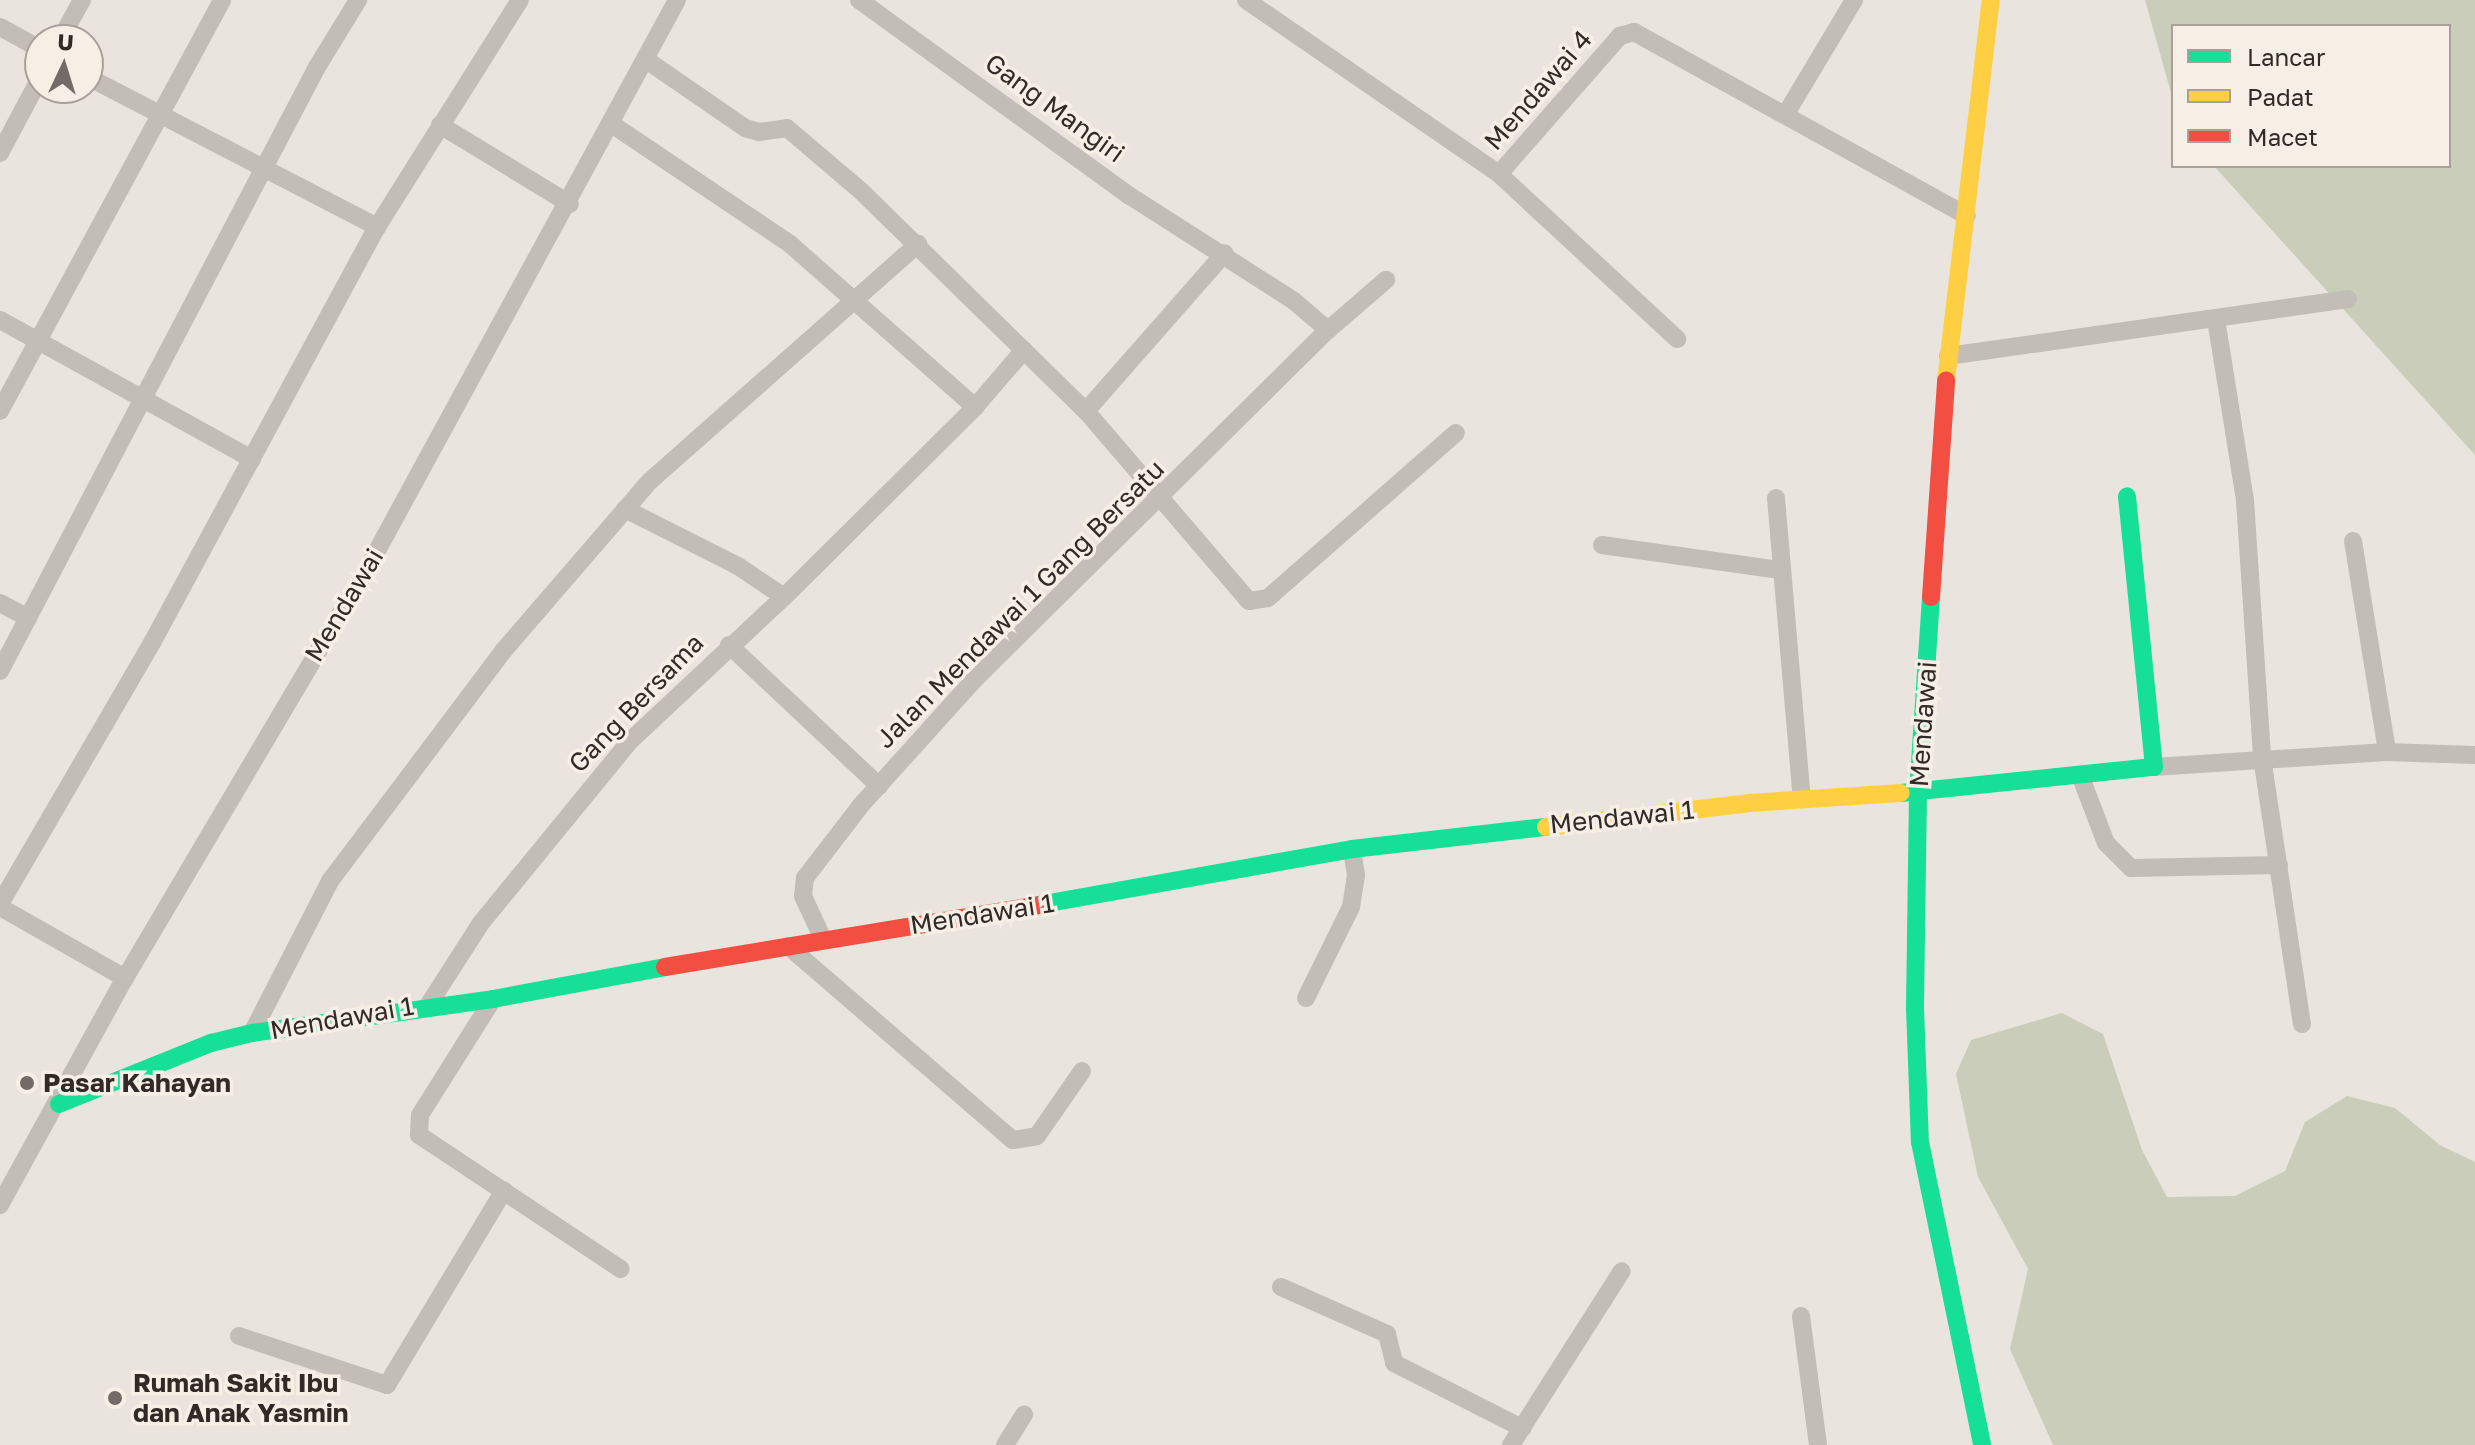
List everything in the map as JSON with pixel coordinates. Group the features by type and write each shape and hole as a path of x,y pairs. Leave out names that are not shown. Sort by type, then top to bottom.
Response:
{"street":[{"path":"69,24 82,0"},
{"path":"0,411 156,116 222,0"},
{"path":"0,671 268,168 317,67 358,0"},
{"path":"125,978 0,905 252,459 377,227 520,0"},
{"name":"Mendawai","path":"0,1205 59,1104 125,978 366,571 570,204 677,0"},
{"name":"Gang Mangiri","path":"859,0 1130,196 1225,253 1328,330"},
{"name":"Mendawai 4","path":"1246,0 1499,174 1627,33 1641,32 1967,216"},
{"path":"1787,112 1854,0"},
{"name":"Mendawai","path":"1982,1445 1920,1142 1915,1008 1918,792 1948,356 1991,0"},
{"path":"0,27 24,40"},
{"path":"645,59 745,128 792,131 918,244 1086,411 1163,496 1239,593 1261,602 1456,433"},
{"path":"104,86 156,116 268,168 377,227"},
{"path":"0,153 26,104"},
{"path":"440,125 570,204"},
{"path":"613,125 697,177 858,301 975,407"},
{"path":"1499,174 1677,339"},
{"path":"252,1033 330,881 504,650 650,481 858,301 918,244"},
{"path":"1086,411 1225,253"},
{"name":"Jalan Mendawai 1 Gang Bersatu","path":"822,937 803,896 805,878 879,786 974,680 1328,330 1386,280"},
{"path":"1948,356 2348,299"},
{"path":"2216,319 2245,500 2262,757 2302,1024"},
{"path":"0,320 252,459"},
{"name":"Gang Bersama","path":"429,1004 481,923 574,804 629,742 729,645 784,597 975,407 1024,350"},
{"path":"2127,496 2154,767 2262,757 2387,752 2475,755"},
{"path":"1776,498 1802,799"},
{"path":"625,509 738,566 784,597"},
{"path":"2353,541 2387,752"},
{"path":"1602,545 1780,570"},
{"path":"0,603 28,618"},
{"path":"729,645 879,786"},
{"name":"Mendawai 1","path":"59,1104 211,1043 252,1033 429,1004 493,999 788,946 822,937 1145,889 1352,849 1802,799 1918,792 2154,767"},
{"path":"2080,775 2100,832 2131,868 2279,865"},
{"path":"1306,998 1351,907 1356,875 1352,849"},
{"path":"788,946 1013,1140 1037,1136 1082,1071"},
{"path":"493,999 420,1115 417,1130 621,1269"},
{"path":"239,1336 387,1385 504,1190"},
{"path":"1511,1445 1622,1271"},
{"path":"1281,1287 1387,1334 1394,1363 1522,1428"},
{"path":"1801,1316 1818,1445"},
{"path":"1005,1445 1024,1415"}],"green space":[{"path":"2145,0 2475,0 2475,455 2216,168 2451,168 2451,24 2171,24 2171,93"},
{"path":"2062,1013 2103,1034 2142,1150 2167,1197 2235,1196 2285,1171 2305,1122 2347,1096 2395,1108 2440,1145 2475,1162 2475,1445 2053,1445 2010,1349 2028,1269 1978,1177 1956,1074 1971,1040"}],"traffic: fast":[{"path":"1901,793 2154,767 2127,496"},
{"path":"1931,597 1918,792 1915,1008 1920,1142 1982,1445"},
{"path":"1038,905 1352,849 1546,827"},
{"path":"59,1104 211,1043 252,1033 493,999 665,967"}],"traffic: slow":[{"path":"1946,381 1991,0"},
{"path":"1546,827 1749,803 1901,793"}],"traffic: jam":[{"path":"1931,597 1946,381"},
{"path":"665,967 1038,905"}],"place":[{"name":"Pasar Kahayan","path":"27,1083"},
{"name":"Rumah Sakit Ibu dan Anak Yasmin","path":"115,1398"}]}
